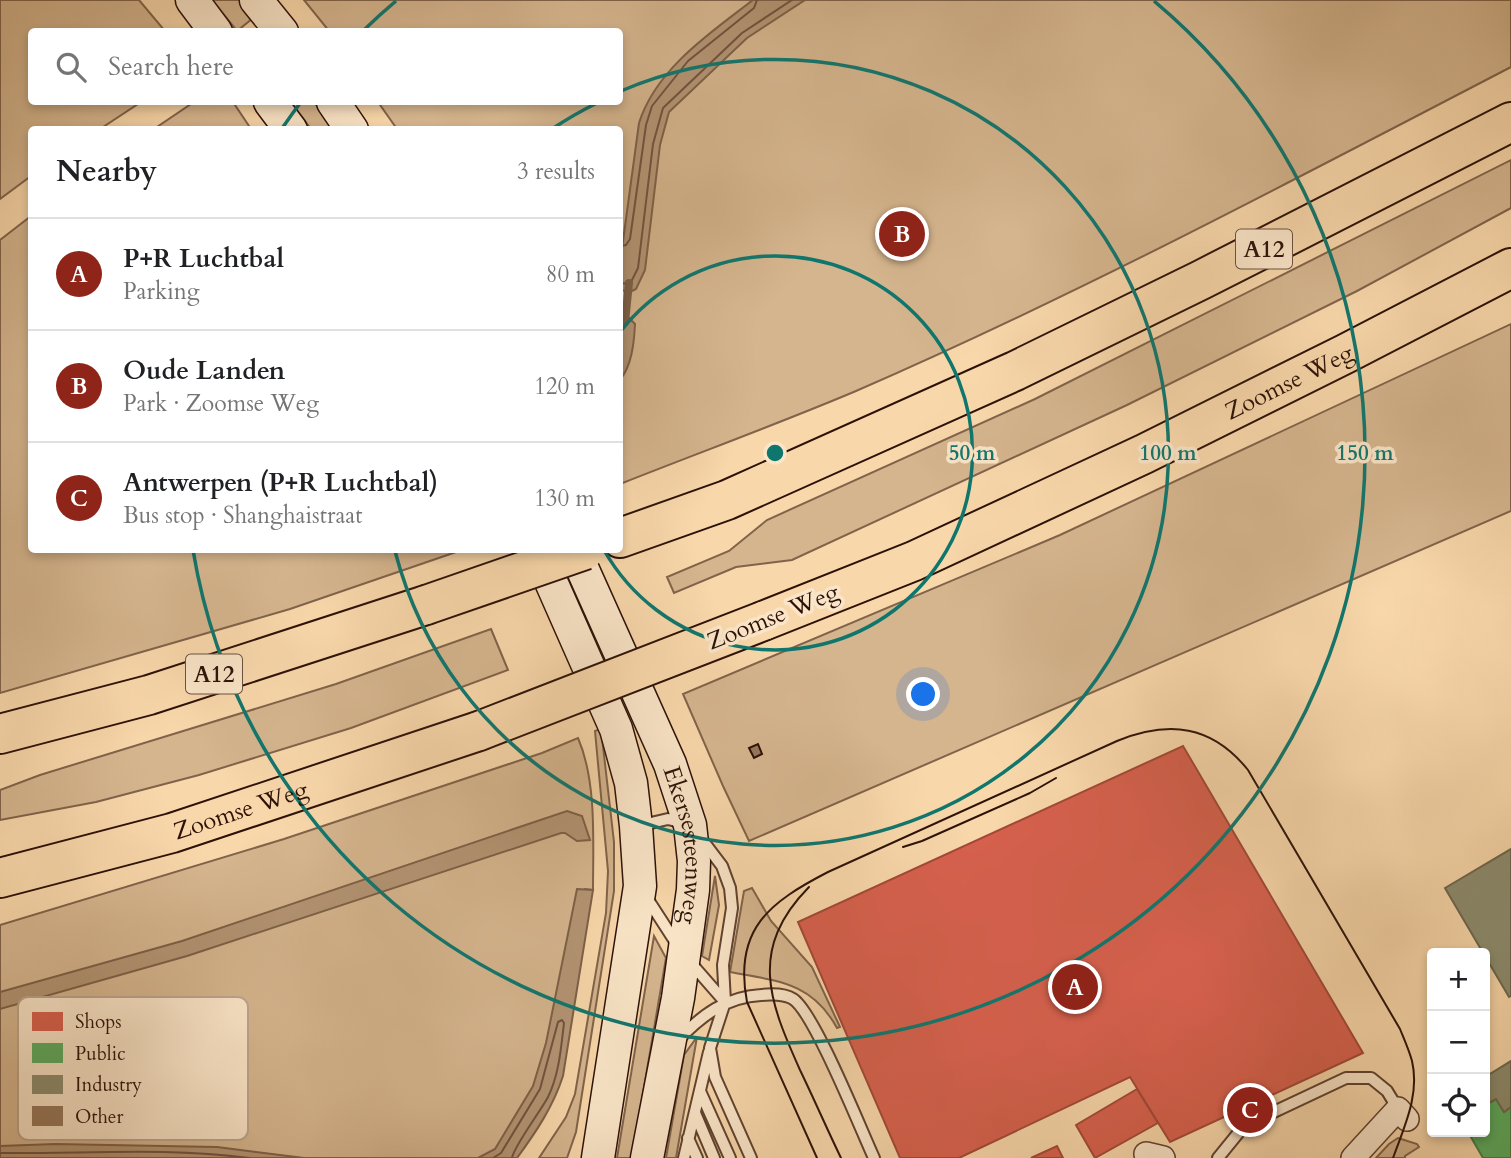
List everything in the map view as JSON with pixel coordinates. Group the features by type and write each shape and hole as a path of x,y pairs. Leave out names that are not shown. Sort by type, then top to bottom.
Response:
{"highway":[{"name":"A12","path":"623,537 727,500 1015,371 1201,280 1511,122"},
{"name":"Zoomse Weg","path":"0,878 172,833 478,732 914,561 1144,454 1503,273"},
{"name":"A12","path":"0,734 149,695 576,553"}],"main road":[{"path":"192,0 213,28"},
{"path":"256,0 279,28"},
{"path":"272,105 289,126"},
{"path":"335,105 349,126"},
{"name":"Ekersesteenweg","path":"538,553 616,729 631,783 636,826 640,886 598,1158"},
{"name":"Ekersesteenweg","path":"575,553 670,764 690,825 694,861 693,890 651,1151"},
{"path":"586,1158 602,1123"}],"street":[{"path":"1353,1158 1402,1114"}],"lane":[{"path":"636,826 668,819 690,825 722,866 730,888 732,908 723,965 724,1002 710,1048 684,1158"},
{"path":"640,886 684,954 724,1002"},
{"path":"667,1052 688,1030 724,1002 746,996 771,994 793,999 821,1042 874,1158"},
{"path":"710,1048 715,1077 751,1158"},
{"path":"1218,1158 1244,1126 1346,1078 1371,1078 1387,1091 1402,1114"},
{"path":"700,1091 730,1158"},
{"path":"695,1113 714,1158"},
{"path":"688,1138 697,1158"}],"shaded area":[{"path":"0,0 139,0 162,28 28,28 28,105 136,105 105,126 28,126 28,178 0,199"},
{"path":"212,0 239,0 253,18 241,28 235,28"},
{"path":"304,0 1511,0 1511,67 1186,235 939,354 768,427 623,483 623,126 395,126 380,105 623,105 623,28 327,28"},
{"path":"190,105 235,105 249,126 158,126"},
{"path":"293,105 316,105 332,126 309,126"},
{"path":"1511,160 1511,208 1357,291 1127,405 792,560 736,567 674,593 667,577 729,551 767,520 1035,399"},
{"path":"28,218 28,553 453,553 290,609 0,693 0,240"},
{"path":"1511,324 1511,511 749,841 683,694 1060,535"},
{"path":"491,629 508,670 351,728 199,775 96,802 0,820 0,790 40,775 336,684"},
{"path":"601,729 614,842 614,891 576,1132 567,1158 539,1158 566,1117 575,1094 606,913 608,871 595,731"},
{"path":"578,738 591,793 593,890 585,889 550,1075 501,1158 0,1158 0,925 284,839 542,753"},
{"path":"715,876 719,905 709,960 702,956"},
{"path":"752,888 771,921 812,967 840,1027 837,1028 827,1013 805,992 778,982 730,972 744,891"},
{"path":"654,936 666,958 632,1158 617,1158"},
{"path":"697,1037 676,1158 666,1158 684,1055"},
{"path":"1398,1138 1419,1147 1405,1158 1376,1158 1389,1144"}],"water":[{"path":"753,0 805,0 747,38 669,112 660,145 645,270 636,289 628,293 623,290 623,241 639,123 647,104 671,69"},
{"path":"626,315 635,324 630,361 623,376 623,316"},
{"path":"567,811 582,816 590,840 577,841 561,833 187,956 42,997 18,997 18,1004 0,1009 0,992 182,941"},
{"path":"577,889 593,890 559,1087 543,1119 517,1158 478,1158 495,1149 533,1086 546,1043"},
{"path":"55,1144 217,1147 304,1158 0,1158 0,1146"}],"building: Shops":[{"path":"1183,746 1363,1053 1170,1142 1130,1077 959,1158 900,1158 798,922"},
{"path":"1137,1089 1158,1123 1095,1158 1076,1125"},
{"path":"1057,1146 1063,1158 1031,1158"}],"building: Public":[{"path":"1496,1099 1504,1112 1511,1107 1511,1158 1483,1158 1471,1137 1490,1137 1490,1102"}],"building: Industry":[{"path":"1511,849 1511,996 1509,997 1490,965 1490,948 1480,948 1445,888"},
{"path":"1511,1061 1511,1107 1504,1112 1496,1099 1490,1102 1490,1074"}],"building: Other":[{"path":"758,744 762,754 754,758 749,748"}],"waterway":[{"path":"625,322 629,283"}],"tram line":[{"path":"817,1158 747,1002 744,977 746,955 751,937 761,921 789,895 828,872 1117,741 1154,730 1172,729 1188,731 1220,744 1248,770 1400,1029 1412,1061 1414,1086 1410,1111 1393,1158"},
{"path":"903,847 1030,793 1056,778"},
{"path":"809,887 790,910 778,932 771,954 770,976 773,998 789,1045 841,1158"}],"place":[{"name":"Oude Landen","path":"902,234"},
{"name":"P+R Luchtbal","path":"1075,987"},
{"name":"Antwerpen (P+R Luchtbal)","path":"1250,1110"}]}
